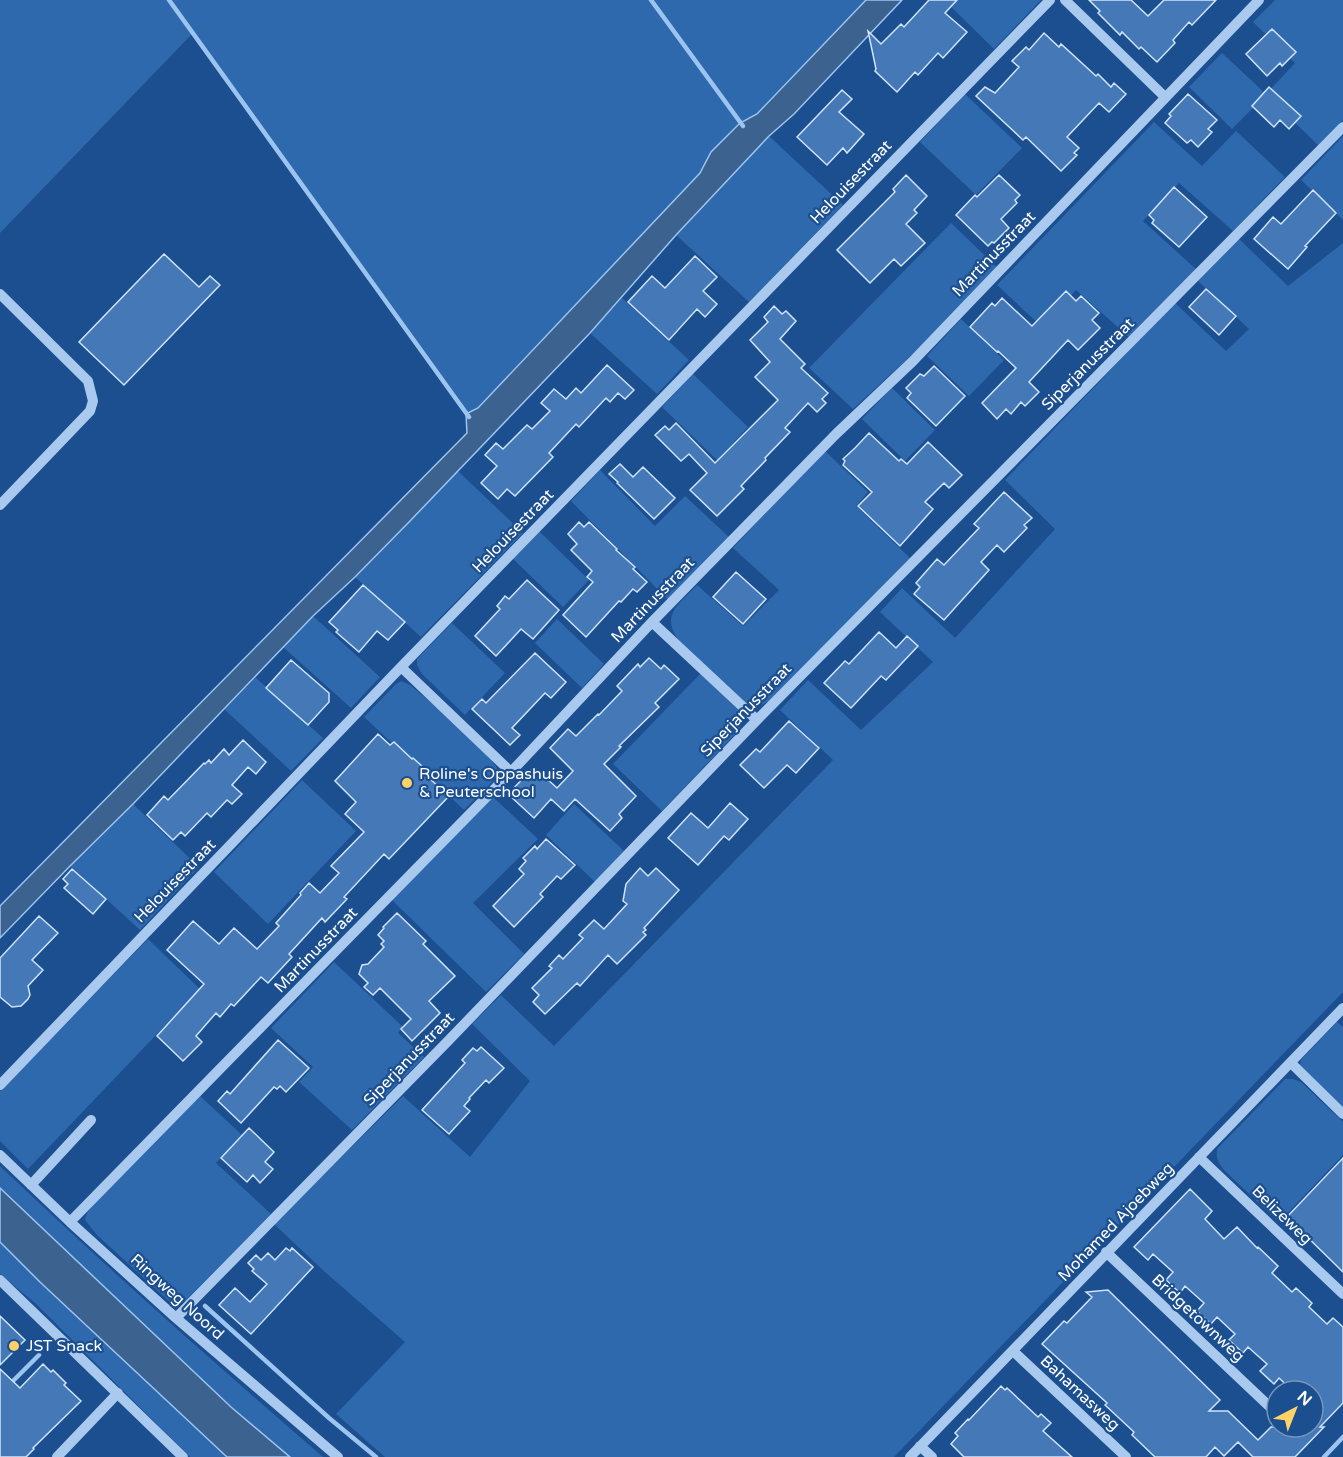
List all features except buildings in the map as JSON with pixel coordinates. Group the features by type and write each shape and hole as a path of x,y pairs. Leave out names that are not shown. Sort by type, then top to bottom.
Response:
{"street":[{"name":"Helouisestraat","path":"0,1085 400,667 1050,0"},
{"path":"1065,0 1165,97"},
{"name":"Martinusstraat","path":"70,1222 512,772 652,622 836,434 913,361 1259,0"},
{"name":"Siperjanusstraat","path":"176,1318 448,1041 756,720 1343,127"},
{"path":"0,294 88,381 93,401 90,411 0,505"},
{"path":"652,622 756,720"},
{"path":"400,667 512,772"},
{"name":"Mohamed Ajoebweg","path":"910,1457 1343,1008"},
{"path":"1291,1063 1343,1114"},
{"path":"31,1185 91,1120"},
{"name":"Ringweg Noord","path":"0,1155 176,1318 338,1457"},
{"name":"Belizeweg","path":"1199,1157 1343,1294"},
{"name":"Bridgetownweg","path":"1106,1252 1265,1402"},
{"path":"0,1280 183,1457"},
{"name":"Bahamasweg","path":"1013,1350 1126,1457"},
{"path":"57,1457 118,1394"},
{"path":"920,1446 932,1457"}],"shaded area":[{"path":"0,0 866,0 757,115 740,123 712,152 700,173 478,408 466,414 193,33 0,233"},
{"path":"866,0 902,0 794,114 769,136 676,235 590,333 410,521 313,616 133,804 0,938 0,906 467,433 466,414 478,408 700,173 711,152 740,123 757,114"},
{"path":"944,0 1041,0 994,49"},
{"path":"1275,0 1343,0 1343,120 1318,145 1266,95 1232,129 1189,87 1222,53 1266,94 1295,63 1253,22"},
{"path":"965,94 1022,148 976,195 920,142"},
{"path":"1154,122 1202,166 1236,131 1285,177 1233,231 1179,183 1143,221 1197,270 1130,338 1076,290 1041,326 997,285"},
{"path":"769,136 843,205 749,302 676,235"},
{"path":"1343,136 1343,220 1301,180"},
{"path":"951,223 998,268 919,348 853,409 809,368"},
{"path":"1237,237 1288,286 1343,243 1343,992 894,1457 385,1457 336,1414 405,1342 274,1224 403,1096 470,1157 530,1081 472,1024 501,995 554,1046 833,760 780,710 808,680 861,730 933,662 880,612 902,588 955,638 1055,529 1005,480 1175,303 1226,351 1249,329 1197,280"},
{"path":"622,298 689,360 657,394 590,333"},
{"path":"961,319 1004,360 969,396 927,356"},
{"path":"693,374 748,427 717,460 662,407"},
{"path":"892,388 935,430 905,461 862,419"},
{"path":"824,450 868,492 856,506 910,558 771,700 759,706 746,705 679,641 671,624 674,610 697,585 743,626 779,590 733,548"},
{"path":"600,470 655,526 685,496 731,539 671,603 571,501"},
{"path":"458,471 523,533 421,637 355,577"},
{"path":"538,530 589,580 563,607 511,557"},
{"path":"313,616 380,677 351,708 283,647"},
{"path":"557,619 604,664 582,688 535,643"},
{"path":"452,623 505,673 465,715 422,674 417,665 417,659"},
{"path":"701,673 740,711 741,725 739,730 662,811 613,764"},
{"path":"255,677 323,738 291,771 224,709"},
{"path":"401,681 410,685 441,711 497,768 498,776 464,810 364,717"},
{"path":"302,780 356,831 268,924 214,872"},
{"path":"493,797 538,839 473,903 524,954 486,992 392,900"},
{"path":"133,804 199,867 140,930 70,866"},
{"path":"574,804 624,851 595,882 546,835"},
{"path":"148,939 200,989 28,1169 0,1141 0,1091"},
{"path":"334,962 403,1027 398,1033 424,1057 352,1130 299,1082 313,1067 271,1028"},
{"path":"1337,1022 1343,1027 1343,1108 1300,1065 1301,1060"},
{"path":"1285,1079 1301,1082 1343,1122 1343,1155 1279,1222 1224,1170 1218,1160 1217,1149"},
{"path":"200,1096 242,1135 216,1163 271,1214 179,1305 172,1304 97,1235 85,1220 93,1205"},
{"path":"0,1166 241,1386 323,1457 290,1457 231,1407 0,1188"},
{"path":"0,1188 231,1407 290,1457 227,1457 0,1242"},
{"path":"0,1242 227,1457 190,1457 35,1303 0,1274"}],"waterway":[{"path":"169,0 469,417"},
{"path":"651,0 743,126"},
{"path":"205,1306 329,1418 376,1457"},
{"path":"10,1384 39,1355"},
{"path":"1324,1457 1343,1437"}],"place":[{"name":"Roline's Oppashuis & Peuterschool","path":"407,783"},
{"name":"JST Snack","path":"14,1346"}]}
